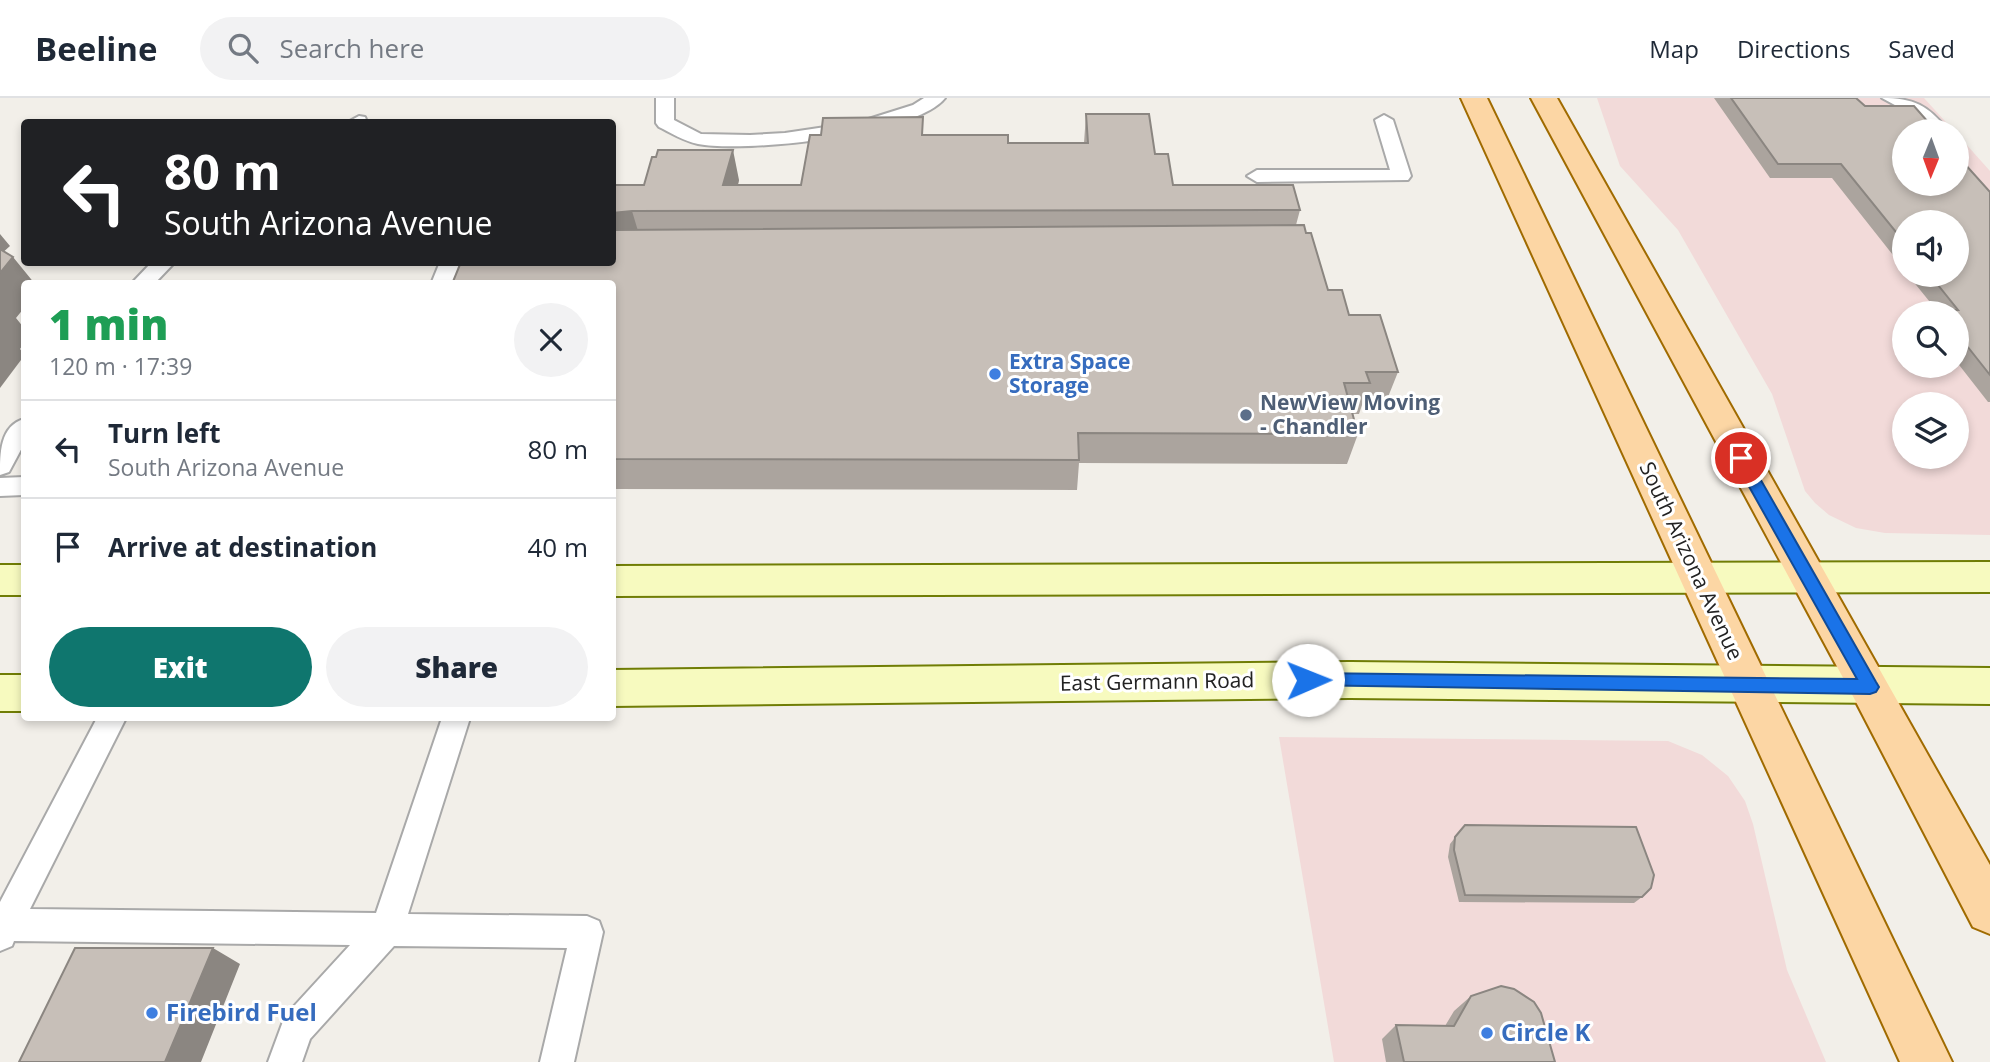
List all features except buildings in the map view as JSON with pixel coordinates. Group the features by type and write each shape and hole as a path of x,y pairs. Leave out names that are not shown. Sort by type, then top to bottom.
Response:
{"main road":[{"name":"South Arizona Avenue","path":"1474,98 1926,1062"},
{"path":"1544,98 1807,578 1870,687 1990,911"},
{"path":"616,581 1699,576 1990,578"},
{"path":"0,580 21,580"},
{"name":"East Germann Road","path":"616,688 1350,680 1870,687 1990,686"},
{"path":"0,693 21,693"}],"lane":[{"path":"665,98 665,123 699,139 749,142 901,118 930,104 936,98"},
{"path":"1891,98 1920,112 1927,119"},
{"path":"1257,176 1401,176 1384,120"},
{"path":"145,280 161,266"},
{"path":"0,466 2,458 21,431"},
{"path":"0,487 21,486"},
{"path":"111,721 3,930 387,929 587,932 557,1062"},
{"path":"285,1062 298,1028 387,929 455,721"}],"shaded area":[{"path":"1597,98 1924,98 1943,119 1892,119 1892,196 1969,196 1969,147 1990,171 1990,535 1885,533 1856,528 1829,515 1815,503 1805,491 1772,394 1678,230 1620,166"},
{"path":"1279,737 1668,741 1702,755 1728,776 1745,801 1753,824 1787,970 1826,1062 1334,1062"}],"place":[{"name":"Extra Space Storage","path":"995,374"},
{"name":"NewView Moving - Chandler","path":"1246,415"},
{"name":"Firebird Fuel","path":"152,1013"},
{"name":"Circle K","path":"1487,1033"}],"route":[{"path":"1308,680 1870,687 1741,458"}]}
